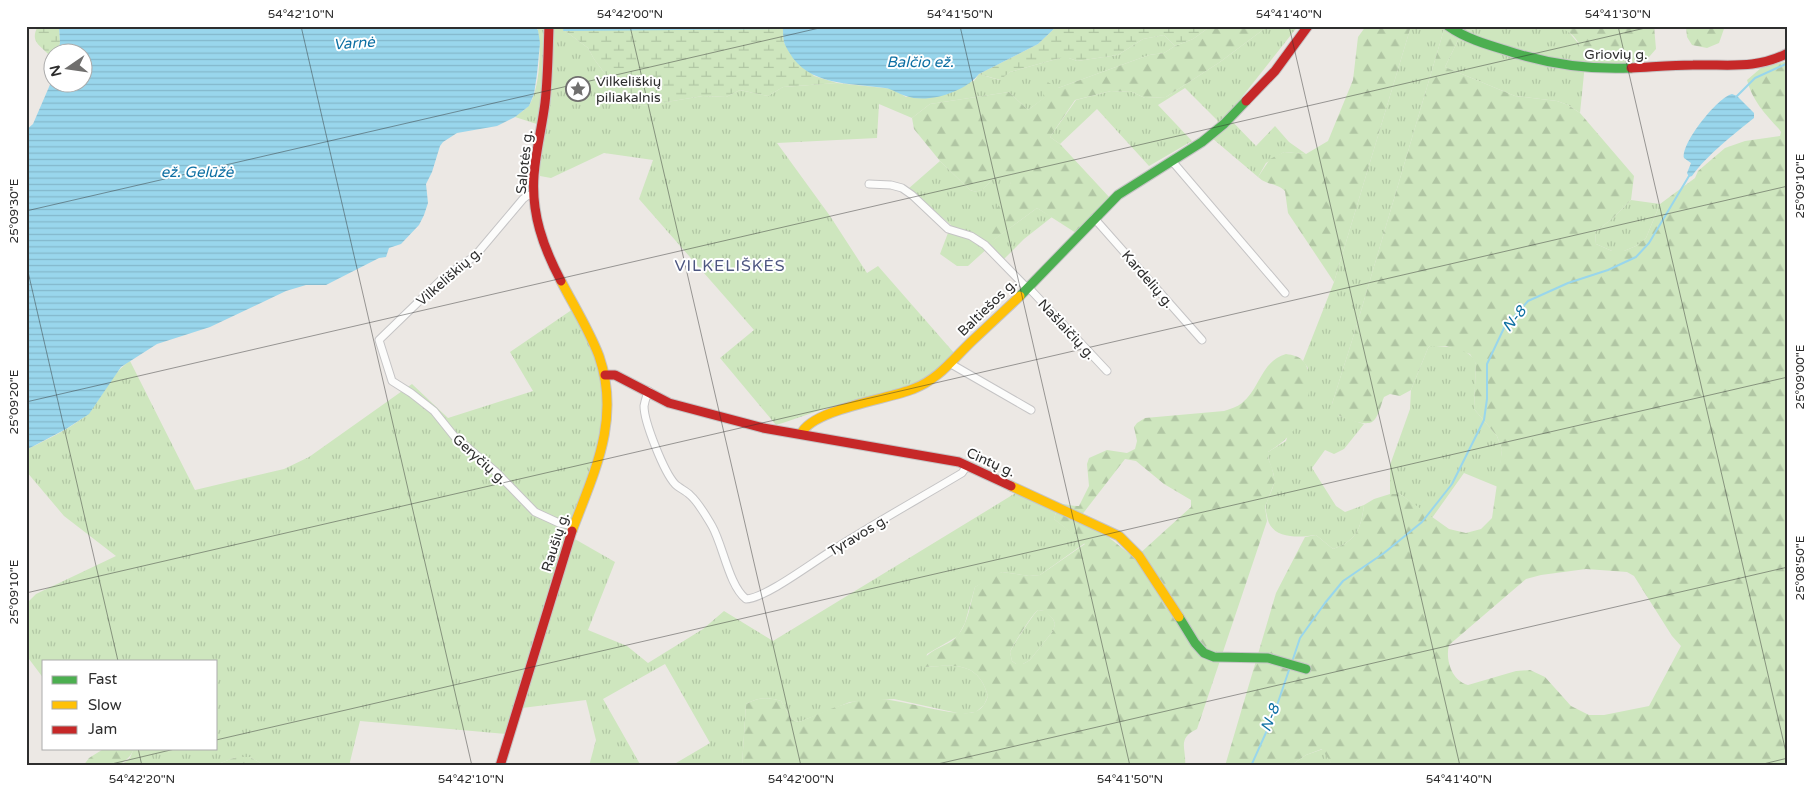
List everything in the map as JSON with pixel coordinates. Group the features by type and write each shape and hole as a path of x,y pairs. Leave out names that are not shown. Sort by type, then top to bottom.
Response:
{"street":[{"name":"Salotės g.","path":"549,26 546,95 533,194 536,220 546,248 596,349 605,376"},
{"name":"Baltiešos g.","path":"801,434 805,428 835,410 920,388 937,378 1118,195 1202,142 1224,124 1275,71 1308,26"},
{"name":"Griovių g.","path":"1448,26 1467,38 1509,52 1566,66 1596,69 1694,65 1744,67 1776,60 1788,53"},
{"path":"1172,161 1284,293"},
{"name":"Našlaičių g.","path":"869,184 892,185 902,188 948,229 971,236 985,245 1107,371"},
{"name":"Vilkeliškių g.","path":"392,381 379,340 383,334 442,279 475,256 523,199 533,194"},
{"name":"Kardelių g.","path":"1094,218 1202,340"},
{"path":"951,364 1031,410"},
{"name":"Cintų g.","path":"605,376 615,375 669,403 763,428 953,461 966,466 1118,536 1139,556 1195,643 1204,653 1214,657 1268,658 1306,669"},
{"name":"Raušių g.","path":"500,766 574,526 604,440 608,406 605,376"},
{"name":"Geryčių g.","path":"392,381 434,411 454,436 502,478 535,512 546,518 574,526"},
{"name":"Tyravos g.","path":"649,391 644,405 654,443 672,480 694,498 713,528 734,580 741,594 746,598 755,598 857,534 962,473 966,466"}],"green space":[{"path":"38,26 59,26 60,42 42,42 42,48 36,41 35,32"},
{"path":"537,26 563,26 564,30 588,48 612,83 616,94 629,103 642,106 703,96 726,97 740,90 768,96 783,87 837,83 893,89 906,97 974,81 979,74 999,80 1010,72 1060,58 1069,58 1077,61 1118,55 1143,39 1164,35 1175,46 1164,53 1149,55 1058,88 1028,110 1009,92 930,104 912,118 879,104 877,138 777,143 830,216 867,273 878,266 955,354 930,376 916,384 828,408 776,425 720,358 754,330 639,199 653,160 604,153 551,178 540,176 540,162 546,127 515,117 530,104 536,87 540,55"},
{"path":"563,26 783,26 784,43 814,76 837,83 783,87 768,96 740,90 726,97 703,96 642,106 629,103 616,94 612,83 588,48 564,30"},
{"path":"1057,26 1211,26 1193,39 1175,46 1164,35 1143,39 1118,55 1077,61 1069,58 1060,58 1010,72 1000,80 979,74 1038,44"},
{"path":"1211,26 1268,26 1220,62 1166,97 1145,98 1132,92 1111,91 1075,100 1050,137 1060,144 1110,198 1076,233 1037,208 991,242 990,223 993,214 1008,190 1011,182 1011,173 999,173 982,190 970,190 940,161 914,129 912,118 930,104 1009,92 1028,110 1045,97 1039,84 1044,80 1058,88 1149,55 1164,53 1175,46 1193,39"},
{"path":"1268,26 1298,26 1227,116 1256,146 1275,126 1289,142 1306,154 1284,152 1266,163 1258,177 1212,138 1220,132 1217,120 1185,88 1158,105 1192,141 1149,166 1097,109 1060,144 1050,137 1076,100 1111,91 1132,92 1145,98 1166,97 1220,62"},
{"path":"1366,26 1411,26 1334,282 1288,213 1285,191 1258,177 1270,159 1284,152 1306,154 1328,141 1353,80 1358,37"},
{"path":"1411,26 1445,26 1332,404 1339,416 1364,424 1344,449 1334,454 1325,450 1312,468 1336,506 1345,512 1364,505 1361,521 1356,533 1347,542 1333,549 1316,535 1301,537 1286,535 1279,533 1269,524 1266,506 1273,488 1274,478 1268,452 1286,441 1308,368 1303,361 1334,282"},
{"path":"1445,26 1489,26 1462,32 1445,67 1515,96 1557,101 1568,105 1580,113 1634,176 1631,200 1595,232 1596,244 1612,251 1624,251 1636,246 1646,238 1660,204 1695,178 1698,171 1725,148 1745,141 1780,136 1781,132 1756,100 1747,80 1761,68 1788,61 1788,766 1333,766 1322,749 1306,755 1290,766 1225,766 1276,593 1305,537 1316,535 1333,549 1341,546 1356,533 1361,521 1364,505 1374,499 1390,494 1400,494 1449,529 1466,533 1481,529 1492,518 1502,450 1497,436 1474,409 1476,364 1470,354 1446,346 1430,346 1411,390 1400,396 1390,394 1384,397 1378,415 1374,420 1369,423 1359,423 1340,416 1334,411 1332,406","holes":["1586,569 1627,572 1634,576 1672,636 1681,646 1649,706 1604,715 1589,715 1571,706 1545,677 1530,670 1516,671 1468,685 1462,683 1454,675 1449,663 1449,645 1526,579"]},
{"path":"1489,26 1556,26 1567,30 1583,49 1585,64 1580,113 1568,105 1557,101 1515,96 1445,67 1462,32"},
{"path":"1556,26 1654,26 1656,49 1642,65 1585,64 1577,40 1569,32"},
{"path":"1686,26 1725,26 1719,43 1707,48 1692,45 1687,37"},
{"path":"940,161 970,190 976,191 982,190 999,173 1011,172 1012,179 992,241 1037,208 1052,217 1024,239 1004,259 989,247 968,266 957,266 940,254 951,225 908,189"},
{"path":"1631,200 1660,204 1646,238 1636,246 1624,251 1612,251 1596,244 1595,232"},
{"path":"573,309 593,349 605,393 602,429 594,460 564,543 506,734 360,721 349,766 266,766 250,757 236,757 213,766 120,766 130,758 133,750 218,750 218,660 42,660 42,676 26,655 26,604 36,594 116,556 64,516 26,471 26,450 59,433 84,417 113,378 130,361 195,490 284,469 309,457 412,384 448,418 533,391 510,352"},
{"path":"1430,346 1457,349 1469,354 1473,358 1476,364 1474,409 1497,436 1502,450 1498,487 1464,473 1432,518 1400,494 1390,494 1390,465 1410,409 1411,390"},
{"path":"1286,354 1293,355 1304,362 1307,367 1309,390 1307,407 1295,429 1283,442 1268,452 1275,481 1265,507 1267,521 1197,729 1185,741 1185,766 742,766 746,704 755,700 767,698 781,701 792,720 799,722 856,701 876,699 957,713 969,713 979,710 984,705 988,696 978,676 972,671 955,666 925,667 923,661 926,656 954,639 961,630 967,619 975,587 1002,572 1029,576 1040,575 1085,544 1054,519 1061,505 1079,506 1089,486 1087,464 1089,458 1107,450 1127,453 1135,449 1137,441 1134,427 1145,418 1224,411 1238,406 1248,397 1271,363","holes":["1125,459 1136,461 1164,484 1191,500 1191,507 1137,556 1132,556 1107,536 1080,523 1081,516","1038,610 1044,611 1053,619 1055,624 1053,631 1030,660 1023,664 1016,664 1012,661 1010,652"]},
{"path":"1019,491 1056,512 1054,519 1085,543 1040,575 1029,576 1002,572 975,587 965,623 958,636 927,654 925,667 955,666 972,671 978,676 988,696 984,705 976,712 962,714 894,699 850,702 799,722 792,720 781,701 767,698 760,699 746,704 742,766 722,766 716,763 709,766 671,766 710,743 665,664 603,699 641,766 589,766 596,740 586,700 522,708 573,538 615,562 588,630 627,646 648,663 703,629 724,611 773,641"},
{"path":"1038,610 1045,611 1053,619 1055,624 1053,631 1030,660 1023,664 1016,664 1012,661 1010,652"},
{"path":"1323,749 1333,766 1290,766 1306,755"},
{"path":"102,750 133,750 124,761 113,766 83,766 89,758"},
{"path":"236,757 250,757 266,766 213,766"}],"water":[{"name":"ež. Gelūžė","path":"59,26 533,26 538,30 540,43 534,94 529,106 515,117 497,126 457,133 443,142 426,184 428,203 424,215 419,225 401,244 389,248 386,257 379,258 326,285 306,285 286,291 210,327 157,344 121,367 89,414 66,429 26,450 26,130 33,124 47,92 92,92 92,42 60,42"},
{"name":"Balčio ež.","path":"783,26 1057,26 1038,44 979,74 956,91 935,97 915,98 900,94 891,89 831,81 807,71 797,63 784,43"},
{"path":"1732,94 1737,96 1754,113 1754,118 1689,177 1687,173 1691,163 1684,158 1688,142 1718,103"}],"waterway":[{"path":"564,30 785,28"},
{"name":"N-8","path":"1736,97 1755,78 1788,63"},
{"name":"N-8","path":"1293,659 1300,638 1343,581 1384,553 1422,522 1452,484 1484,420 1487,399 1487,364 1504,328 1528,301 1568,283 1608,270 1636,257 1649,243 1689,176"},
{"name":"N-8","path":"1251,766 1273,717 1289,670"}],"traffic: fast":[{"path":"1448,26 1475,40 1536,59 1583,67 1631,68"},
{"path":"1020,296 1118,195 1202,142 1224,124 1246,101"},
{"path":"1179,617 1195,643 1204,653 1214,657 1268,658 1306,669"}],"traffic: slow":[{"path":"561,281 586,327 599,356 605,379 607,402 606,424 602,445 589,488 572,531"},
{"path":"801,434 808,425 835,411 902,393 930,380 1020,296"},
{"path":"1011,486 1119,536 1139,556 1179,617"}],"traffic: jam":[{"path":"549,26 546,93 534,175 534,203 544,243 561,281"},
{"path":"1246,101 1275,71 1308,26"},
{"path":"1631,68 1753,64 1788,53"},
{"path":"605,375 615,375 669,403 763,428 959,462 1011,486"},
{"path":"500,766 572,531"}],"place":[{"name":"Vilkeliškių piliakalnis","path":"578,89"}],"district":[{"name":"VILKELIŠKĖS","path":"730,265"}],"water label":[{"name":"Varnė","path":"354,43"}]}
